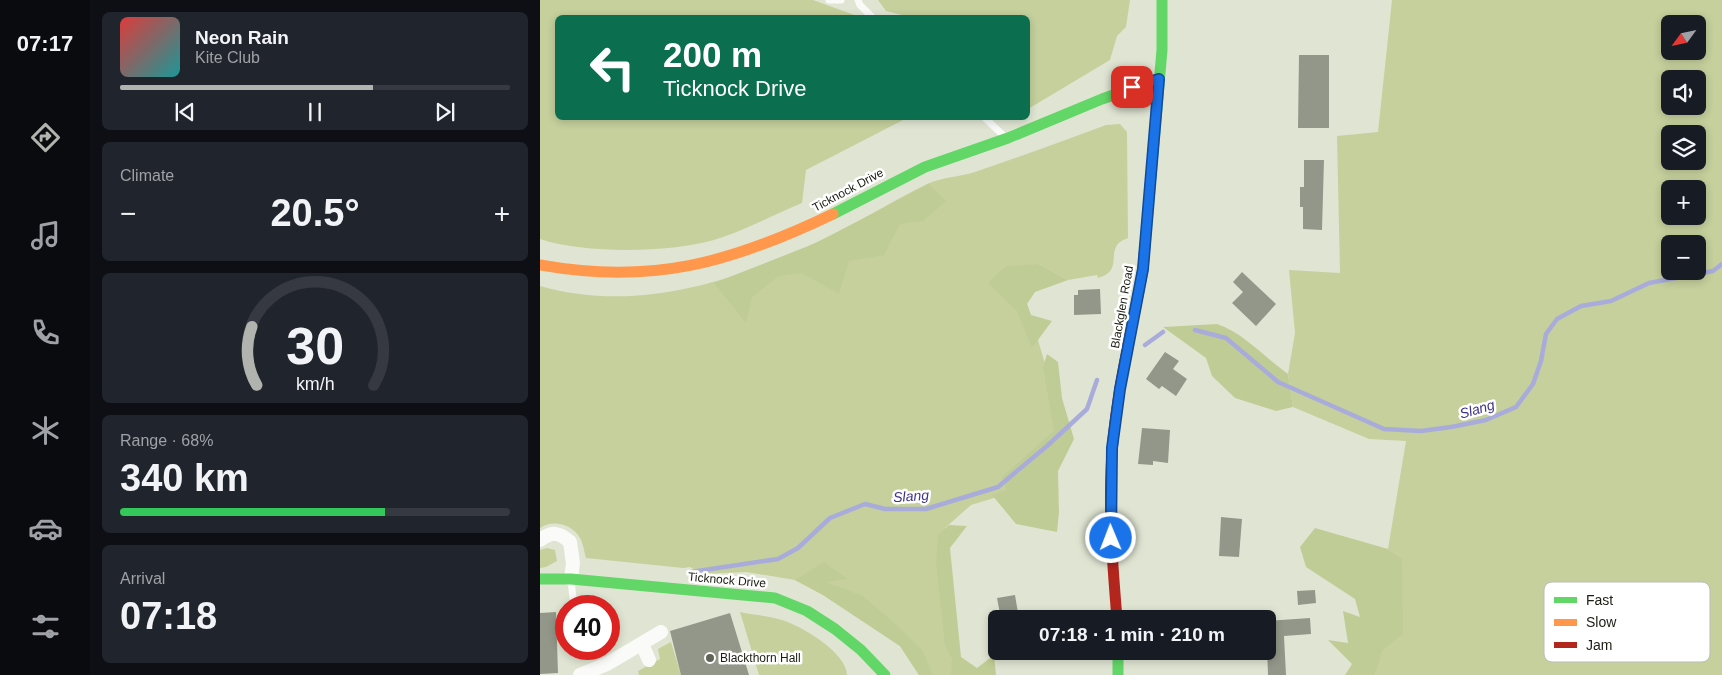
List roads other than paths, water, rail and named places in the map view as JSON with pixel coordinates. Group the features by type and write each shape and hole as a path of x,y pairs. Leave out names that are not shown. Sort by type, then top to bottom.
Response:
{"street":[{"name":"Blackglen Road","path":"1116,610 1110,523 1112,456 1118,404 1143,269 1159,79 1162,0"},
{"name":"Ticknock Drive","path":"540,265 577,272 624,275 664,272 721,260 814,224 920,169 1006,139 1120,90 1159,79"},
{"path":"540,540 549,534 560,534 570,542 573,563 571,579"},
{"name":"Ticknock Drive","path":"540,579 571,579 729,592 775,598 799,606 825,621 852,641 878,672"},
{"path":"580,675 607,664 662,632"},
{"path":"642,644 649,660"},
{"path":"1118,660 1118,675"}],"lane":[{"path":"829,0 841,0"},
{"path":"858,0 860,5 870,15"},
{"path":"987,120 1006,139"},
{"path":"571,579 573,595"}],"waterway":[{"name":"Slang","path":"1195,330 1226,338 1278,382 1384,429 1421,431 1486,420 1516,407 1533,384 1541,361 1546,334 1557,319 1581,306 1611,301 1649,283 1713,271 1722,264"},
{"name":"Slang","path":"1145,345 1163,332"},
{"name":"Slang","path":"691,572 778,559 798,548 830,518 865,504 885,509 926,509 998,487 1087,409 1097,380"}],"place":[{"name":"Blackthorn Hall","path":"710,658"}]}
